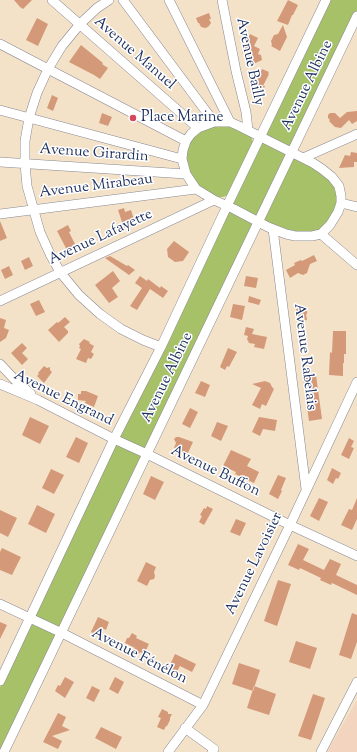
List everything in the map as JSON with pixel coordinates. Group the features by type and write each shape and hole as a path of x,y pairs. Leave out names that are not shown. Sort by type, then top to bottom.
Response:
{"street":[{"name":"Avenue Manuel","path":"52,0 198,128"},
{"path":"109,0 97,8 80,24 62,46 48,69 37,93 29,118 25,141 27,186 40,232 50,254 60,272 79,295 100,314 122,329 142,340 161,347"},
{"path":"122,0 214,122"},
{"path":"168,0 230,122"},
{"name":"Avenue Bailly","path":"222,0 246,112 248,130"},
{"name":"Avenue Albine","path":"0,681 114,439 161,347 326,0"},
{"name":"Avenue Albine","path":"4,752 357,16"},
{"path":"0,44 186,141"},
{"path":"0,110 182,159"},
{"path":"214,122 230,122 304,158 332,177 339,186 341,203 338,212 330,225 321,234 312,236 295,236 286,234 214,200 196,189 186,174 182,159 186,141 198,128 214,122"},
{"path":"304,158 357,134"},
{"name":"Avenue Girardin","path":"0,162 186,174"},
{"name":"Avenue Mirabeau","path":"0,214 196,189"},
{"name":"Avenue Lafayette","path":"0,301 214,200"},
{"path":"341,203 357,207"},
{"name":"Avenue Rabelais","path":"273,229 306,489"},
{"path":"321,234 357,265"},
{"path":"0,364 16,381 38,400"},
{"name":"Avenue Lavoisier","path":"168,752 203,705 357,382"},
{"name":"Avenue Engrand","path":"0,384 38,400 114,439 147,454"},
{"name":"Avenue Buffon","path":"147,454 357,556"},
{"name":"Avenue Fénélon","path":"0,604 62,633 203,705"},
{"path":"321,752 357,682"},
{"path":"186,728 214,749 212,752"}],"shaded area":[{"path":"357,700 357,752 327,752"}],"green space":[{"path":"330,0 357,0 357,10 0,752 0,687"},
{"path":"210,126 228,126 251,136 253,142 229,193 222,197 217,197 202,189 192,180 187,168 185,155 188,145 197,133"},
{"path":"294,156 320,170 333,184 338,201 336,208 322,230 310,233 287,231 262,221"}],"building":[{"path":"14,0 32,0 23,9"},
{"path":"288,0 298,5 288,25 277,21"},
{"path":"209,13 211,23 208,27 201,27 196,18"},
{"path":"37,18 48,24 38,46 26,40"},
{"path":"283,25 287,37 280,51 271,46 271,41 274,35 278,34"},
{"path":"250,34 258,38 254,46 260,49 258,54 261,55 262,60 249,66 250,58 247,54 242,53"},
{"path":"81,45 108,68 100,79 69,62"},
{"path":"262,69 269,72 269,74 263,86 265,86 262,92 255,89 256,82"},
{"path":"52,95 58,98 53,111 47,108"},
{"path":"357,111 357,121 352,124 349,120 341,128 335,127 328,118 330,113 335,113 340,118 347,112"},
{"path":"102,113 112,117 108,126 99,123"},
{"path":"351,152 357,153 357,162 354,162 354,167 339,168 345,155 350,156"},
{"path":"124,208 125,212 131,210 134,220 128,222 129,226 124,228 118,210"},
{"path":"0,221 7,238 0,241"},
{"path":"68,225 71,231 69,232 76,246 67,250 57,231"},
{"path":"174,241 189,252 183,261 175,262 168,257 167,249"},
{"path":"314,255 317,261 310,264 307,273 303,275 298,273 290,278 286,270 295,265 294,263"},
{"path":"110,256 135,270 129,275 105,258"},
{"path":"29,257 33,266 25,270 21,261"},
{"path":"9,266 13,275 5,279 1,270"},
{"path":"113,271 120,281 112,288 118,297 109,303 95,285"},
{"path":"140,276 168,291 163,298 150,289 137,310 130,306 142,288 135,283"},
{"path":"246,276 258,278 256,288 244,286"},
{"path":"249,296 261,300 259,305 248,302"},
{"path":"39,300 45,312 36,316 30,304"},
{"path":"233,304 245,306 242,320 230,317"},
{"path":"307,308 307,320 298,321 296,309"},
{"path":"65,317 70,322 64,327 68,333 59,342 48,330"},
{"path":"0,318 6,320 4,328 9,330 6,338 0,342"},
{"path":"246,327 254,329 252,334 267,337 264,349 254,347 255,344 249,343 247,339 248,336 244,335"},
{"path":"333,331 346,331 346,354 344,354 343,376 329,375"},
{"path":"84,339 94,346 91,352 94,354 91,359 88,358 86,363 76,359 81,349 79,348 79,344"},
{"path":"22,343 27,348 22,353 28,359 22,365 11,353"},
{"path":"228,348 237,352 229,367 227,366 225,370 220,367"},
{"path":"44,366 47,368 50,367 52,372 44,383 37,376"},
{"path":"316,375 322,419 309,421 303,377"},
{"path":"201,381 210,385 205,397 195,393"},
{"path":"265,381 270,383 274,389 266,406 262,404 260,409 252,405 261,388 252,384"},
{"path":"81,391 86,391 98,396 94,407 85,403 86,401 78,400 78,394 81,394"},
{"path":"190,408 198,412 190,428 182,424"},
{"path":"30,417 49,426 40,444 22,435"},
{"path":"259,417 277,420 275,431 263,429 260,436 252,432"},
{"path":"217,422 228,426 221,441 211,436"},
{"path":"76,437 88,443 79,463 66,457"},
{"path":"176,437 193,442 187,455 174,448 176,443 174,439"},
{"path":"349,438 354,441 351,447 354,448 349,459 341,455"},
{"path":"231,450 251,459 247,466 259,472 254,483 235,474 236,472 223,466"},
{"path":"332,468 341,473 333,484 327,480"},
{"path":"51,469 64,475 54,494 42,488"},
{"path":"278,475 286,478 278,499 269,494"},
{"path":"151,476 164,482 155,500 143,494"},
{"path":"319,498 328,502 319,521 310,516"},
{"path":"357,498 357,519 352,530 341,525 349,509 352,510"},
{"path":"37,505 55,514 46,533 28,524"},
{"path":"207,506 213,509 204,525 199,522 202,516 200,515"},
{"path":"0,510 17,518 8,537 0,533"},
{"path":"236,519 246,523 240,536 230,532"},
{"path":"298,544 309,549 303,560 324,570 330,559 341,564 336,575 357,585 357,595 332,583 331,585 320,580 321,578 300,568 299,570 288,565"},
{"path":"2,548 21,557 12,575 0,570 0,552"},
{"path":"146,562 156,567 154,579 150,580 147,586 137,581"},
{"path":"278,580 291,584 277,626 264,621"},
{"path":"352,613 357,615 357,642 351,659 339,655"},
{"path":"98,617 109,622 106,630 102,628 98,636 91,632"},
{"path":"0,622 7,625 0,639"},
{"path":"132,633 137,636 136,638 149,644 144,654 140,652 139,654 133,652 135,648 125,643 127,638 129,638"},
{"path":"296,641 317,648 310,669 289,662"},
{"path":"175,654 196,664 192,672 180,666 176,673 168,669"},
{"path":"239,663 260,670 253,691 232,684"},
{"path":"65,677 74,682 65,698 55,691"},
{"path":"115,677 124,682 118,694 109,689"},
{"path":"92,686 100,690 94,702 86,698"},
{"path":"254,686 276,694 269,715 247,708"},
{"path":"313,694 325,698 311,740 298,736"},
{"path":"162,709 168,712 168,714 172,714 164,730 157,727 161,718 158,717"},
{"path":"58,713 66,717 62,726 70,730 52,736 62,741 58,749 43,742"},
{"path":"101,727 122,737 116,749 95,738"}],"place":[{"name":"Place Marine","path":"133,118"}]}
